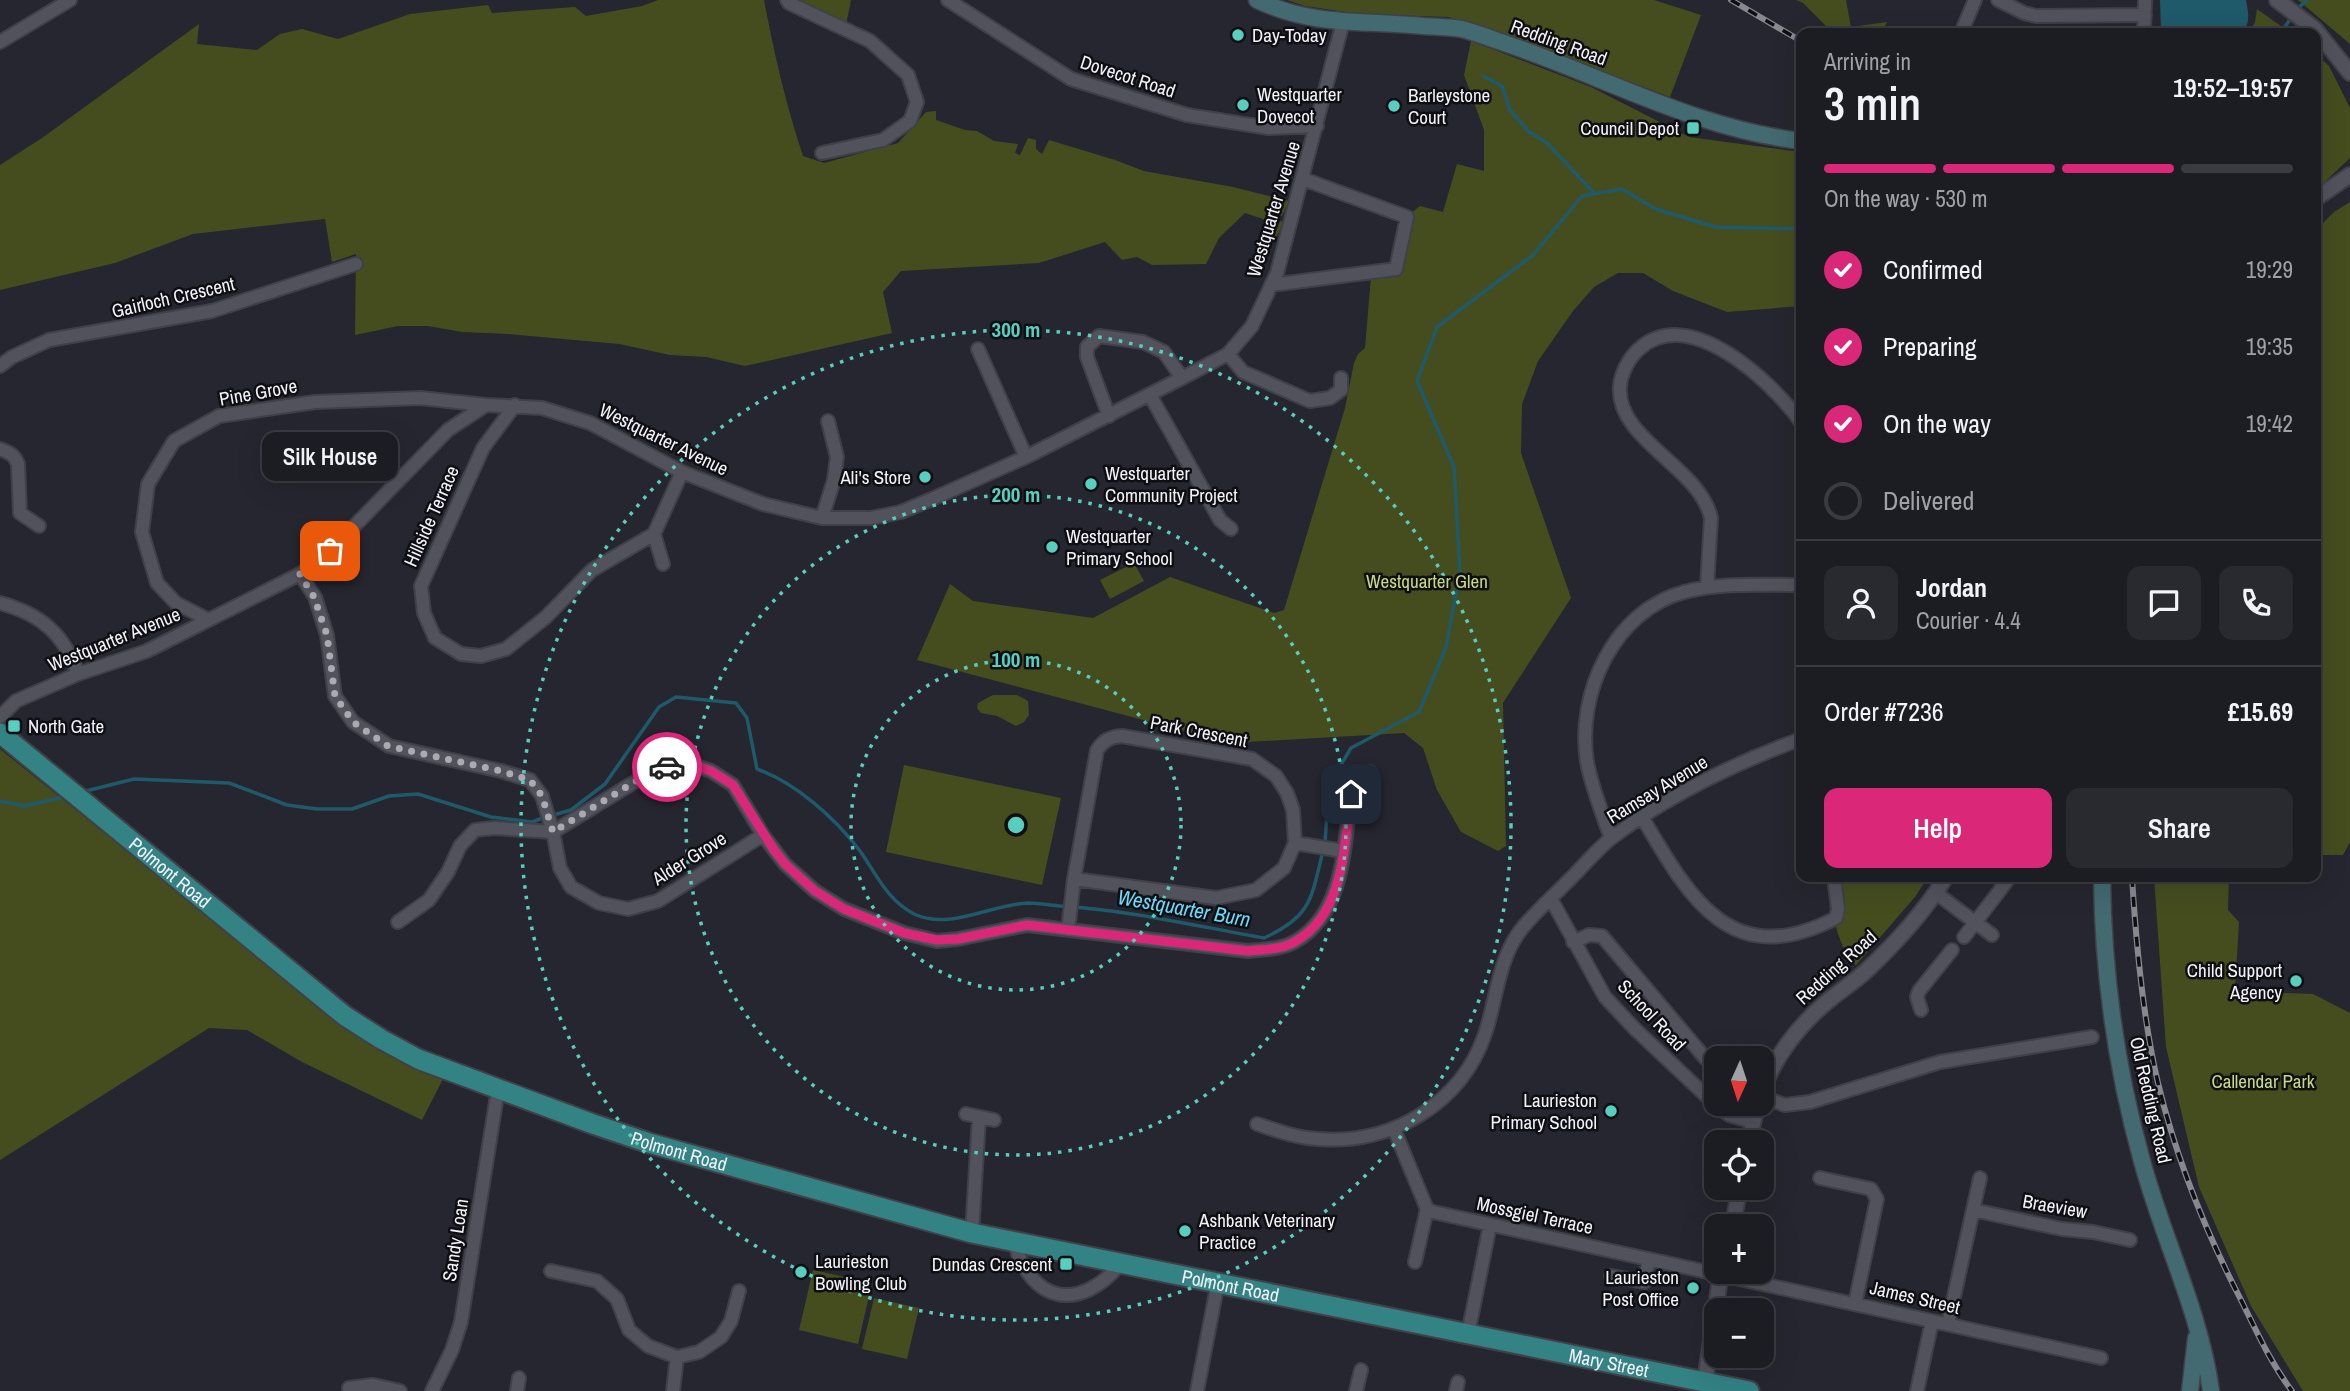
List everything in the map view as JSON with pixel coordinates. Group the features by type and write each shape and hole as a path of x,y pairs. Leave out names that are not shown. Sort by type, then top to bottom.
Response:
{"main road":[{"name":"Redding Road","path":"1257,0 1277,10 1302,17 1461,29 1550,58 1682,113 1754,133 1796,140"},
{"name":"Polmont Road","path":"0,733 345,1016 418,1059 649,1143 972,1233 1469,1328"},
{"name":"Old Redding Road","path":"2102,882 2106,972 2112,1023 2125,1090 2142,1163 2197,1324 2211,1391"},
{"name":"Old Redding Road","path":"2190,1391 2197,1324"},
{"name":"Mary Street","path":"1469,1328 1704,1386 1749,1391"}],"street":[{"path":"0,42 70,0"},
{"path":"787,0 836,27 870,41 908,75 917,102 910,121 883,140 822,153"},
{"name":"Dovecot Road","path":"948,0 1070,79 1187,114 1269,128 1317,126"},
{"path":"1963,28 1975,0"},
{"path":"1998,0 2036,16 2145,15"},
{"path":"2144,28 2145,0"},
{"path":"2282,4 2314,28"},
{"name":"Westquarter Avenue","path":"0,717 16,701 78,674 147,651 300,574 330,551 448,430 486,405 542,408 590,424 682,472 763,505 822,518 871,518 894,514 1026,457 1150,395 1228,354 1252,326 1277,273 1343,22"},
{"path":"2321,37 2350,73"},
{"path":"2321,195 2350,175"},
{"path":"1271,285 1396,270 1407,217 1303,179"},
{"name":"Gairloch Crescent","path":"0,366 12,357 49,340 212,311 356,264"},
{"path":"1707,587 1711,518 1709,509 1699,492 1632,424 1624,410 1620,386 1627,363 1645,343 1675,335 1690,337 1727,352 1743,363 1796,410"},
{"path":"1109,416 1087,357 1087,347 1099,337 1143,342 1164,352 1182,378"},
{"path":"978,349 1026,457"},
{"path":"1228,354 1243,372 1310,401 1330,398 1341,390 1341,378"},
{"path":"1150,395 1220,520 1231,529"},
{"name":"Pine Grove","path":"209,620 176,603 157,583 142,533 148,484 174,441 219,416 315,402 420,398 486,405"},
{"name":"Hillside Terrace","path":"515,405 483,448 421,586 424,613 435,638 461,654 481,656 506,649 546,617 592,570 654,534"},
{"path":"822,518 834,480 837,457 828,421"},
{"path":"0,450 10,453 18,464 20,513 39,526"},
{"path":"663,564 654,534 682,472"},
{"path":"300,574 314,597 327,635 335,696 353,722 388,746 530,780 542,796 553,832"},
{"path":"1611,838 1593,788 1587,760 1586,724 1591,691 1601,665 1618,638 1639,615 1658,602 1682,592 1707,587 1796,585"},
{"path":"0,603 12,606 53,628 71,652 78,674"},
{"name":"Park Crescent","path":"1068,930 1074,879 1097,750 1103,741 1112,737 1122,736 1252,760 1276,776 1287,793 1293,810 1295,843"},
{"name":"Ramsay Avenue","path":"1257,1124 1294,1136 1320,1140 1346,1139 1394,1129 1420,1116 1439,1102 1467,1070 1485,1034 1502,969 1522,928 1611,838 1665,802 1751,757 1796,741"},
{"path":"398,922 429,900 448,872 460,846 475,830 494,828 553,832 654,770 688,763 711,771 733,785 763,835 785,864 815,891 844,909 904,933 937,940 958,939 1027,925 1248,951 1277,948 1295,942 1316,925 1326,912 1334,894 1336,850 1351,794 1355,786 1370,772"},
{"path":"1642,817 1674,872 1709,913 1729,928 1750,935 1781,938 1811,931 1836,918 1838,909 1835,882"},
{"name":"Alder Grove","path":"553,832 560,868 571,887 599,903 628,909 658,901 763,835"},
{"path":"1074,879 1216,898 1256,890 1284,868 1295,843 1336,850"},
{"name":"Redding Road","path":"1774,1067 1800,1028 1865,972 1923,912 1943,882"},
{"path":"1964,937 2006,882"},
{"path":"1936,893 1992,935"},
{"name":"School Road","path":"1550,899 1605,996 1634,1029 1718,1107 1729,1115 1753,1122"},
{"name":"School Road","path":"1573,942 1589,935 1602,936 1704,1057"},
{"path":"1921,1010 1917,997 1919,991 1952,950"},
{"path":"1774,1100 1785,1105 1810,1102 1940,1062 2092,1037"},
{"name":"Sandy Loan","path":"432,1391 452,1350 461,1322 499,1089"},
{"path":"972,1233 972,1116 994,1120"},
{"path":"1751,1130 1755,1116"},
{"path":"1394,1129 1427,1209 1415,1262"},
{"path":"1821,1178 1871,1189 1877,1199 1855,1304"},
{"path":"1948,1324 1980,1178"},
{"name":"Mossgiel Terrace","path":"1427,1209 1704,1270"},
{"name":"Braeview","path":"1973,1210 2130,1240"},
{"path":"1469,1328 1490,1225"},
{"path":"1014,1241 1023,1267 1031,1279 1041,1288 1058,1294 1075,1294 1090,1289 1103,1282 1121,1263"},
{"path":"1611,1276 1644,1282 1649,1259"},
{"path":"551,1271 597,1281 617,1299 629,1330 648,1346 677,1357 699,1352 721,1337 731,1321 739,1291"},
{"path":"1197,1391 1218,1282"},
{"path":"1704,1386 1719,1284"},
{"name":"James Street","path":"1766,1284 2101,1358"},
{"path":"1917,1391 1932,1321"},
{"path":"673,1391 677,1357"},
{"path":"1356,1391 1361,1370"},
{"path":"349,1388 373,1385 400,1391"}],"green space":[{"path":"658,0 764,0 781,79 803,156 824,163 898,143 926,112 936,111 936,120 965,130 977,131 994,141 1018,144 1015,153 1020,155 1028,138 1036,140 1036,149 1042,154 1049,140 1144,171 1233,187 1289,201 1282,216 1272,211 1269,220 1279,224 1280,221 1284,222 1276,238 1263,219 1245,213 1219,238 1206,264 1152,265 1137,257 1122,260 1105,242 1039,263 901,271 883,292 892,333 745,366 706,357 670,355 619,344 462,332 428,326 398,326 355,335 356,254 332,262 325,219 193,234 115,263 0,290 0,165 42,138 199,24 197,44 257,50 280,34 302,29 338,39 410,14 488,5 492,13 575,7 586,16 642,6"},
{"path":"787,0 851,0 845,30"},
{"path":"1287,0 1654,0 1701,15 1670,97 1481,26 1448,17 1359,14 1305,6"},
{"path":"1796,0 1846,0 1851,27 1887,22 1884,28 1828,28 1803,3"},
{"path":"2298,0 2350,0 2350,44"},
{"path":"2257,9 2284,28 2252,28"},
{"name":"Westquarter Glen","path":"1471,41 1591,87 1689,137 1796,151 1796,306 1727,312 1673,291 1643,273 1618,273 1594,287 1573,311 1538,361 1522,404 1521,453 1571,598 1503,703 1506,846 1498,851 1461,832 1437,790 1423,748 1404,733 1230,743 917,660 950,584 973,601 1093,618 1170,577 1274,613 1284,610 1345,408 1354,363 1365,348 1371,276 1398,272 1411,213 1420,206 1443,212 1457,164 1484,171 1484,130 1464,75"},
{"path":"2321,59 2329,66 2350,108 2350,158 2321,185"},
{"path":"2350,202 2350,842 2343,855 2321,855 2321,225 2334,212"},
{"path":"1134,563 1144,581 1110,599 1100,580"},
{"path":"993,695 1017,695 1028,701 1029,715 1024,722 1016,726 997,716 981,713 977,708 978,703"},
{"path":"0,749 337,1020 402,1063 444,1077 422,1120 302,1062 247,1030 209,1028 0,1160"},
{"path":"904,765 1061,798 1042,885 886,852"},
{"path":"1826,882 1925,882 1856,965 1844,948"},
{"name":"Callendar Park","path":"2154,882 2229,882 2228,910 2239,922 2235,991 2313,994 2350,1013 2350,1391 2303,1391 2251,1306 2199,1187 2166,1047"},
{"path":"813,1270 872,1283 858,1344 799,1330"},
{"path":"874,1298 919,1308 907,1359 862,1349"}],"water":[{"path":"2160,0 2246,0 2248,22 2245,28 2161,28"}],"waterway":[{"name":"Westquarter Burn","path":"2296,10 2307,0"},
{"name":"Westquarter Burn","path":"2284,28 2292,17"},
{"path":"1483,76 1502,86 1510,110 1529,132 1547,143 1594,193"},
{"name":"Westquarter Burn","path":"1325,843 1329,785 1351,748 1419,712 1446,647 1460,572 1454,467 1417,381 1437,327 1533,255 1582,196 1622,189 1656,209 1715,227 1796,229"},
{"name":"Westquarter Burn","path":"557,814 571,810 605,784 659,707 676,697 736,703 747,718 757,769 786,783 827,814 860,851 897,902 914,914 928,918 956,918 1014,904 1032,903 1137,915 1264,938 1292,922 1301,913 1312,894 1323,851"},
{"name":"Westquarter Burn","path":"86,791 134,779 229,783 287,805 317,809 352,809 389,796 418,794 491,817 532,822 540,819"},
{"name":"Westquarter Burn","path":"0,801 24,806 64,797"}],"railway":[{"path":"1731,0 1796,38"},
{"path":"2132,882 2148,1033 2173,1139 2203,1220 2227,1272 2270,1357 2292,1391"}],"way so far":[{"path":"330,551 300,574 314,597 327,635 335,696 353,722 388,746 530,780 542,796 553,832 654,770 667,767"}],"place":[{"name":"Day-Today","path":"1238,35"},
{"name":"Westquarter Dovecot","path":"1243,105"},
{"name":"Barleystone Court","path":"1394,106"},
{"name":"Council Depot","path":"1693,128"},
{"name":"Ali's Store","path":"925,477"},
{"name":"Westquarter Community Project","path":"1091,484"},
{"name":"Westquarter Primary School","path":"1052,547"},
{"name":"Silk House","path":"330,551"},
{"name":"North Gate","path":"14,726"},
{"name":"Child Support Agency","path":"2296,981"},
{"name":"Laurieston Primary School","path":"1611,1111"},
{"name":"Ashbank Veterinary Practice","path":"1185,1231"},
{"name":"Dundas Crescent","path":"1066,1264"},
{"name":"Laurieston Bowling Club","path":"801,1272"},
{"name":"Laurieston Post Office","path":"1693,1288"}],"route":[{"path":"667,767 688,763 711,771 733,785 774,850 785,864 815,891 844,909 879,925 937,940 958,939 1027,925 1248,951 1277,948 1295,942 1316,925 1326,912 1334,894 1351,794"}]}
